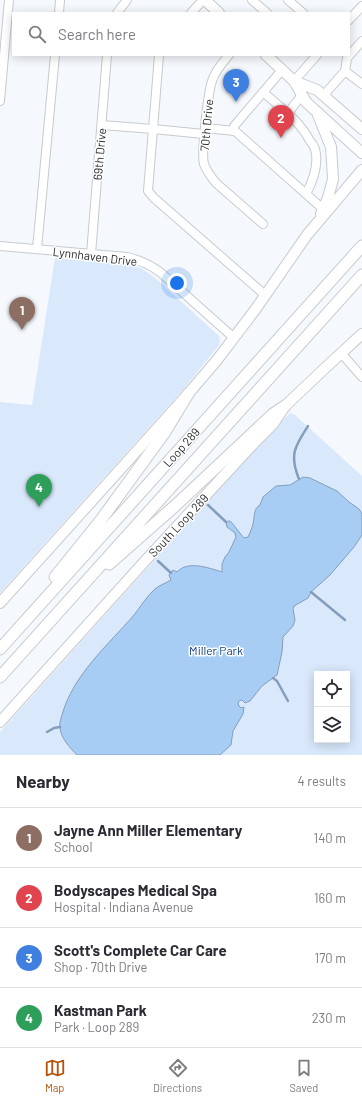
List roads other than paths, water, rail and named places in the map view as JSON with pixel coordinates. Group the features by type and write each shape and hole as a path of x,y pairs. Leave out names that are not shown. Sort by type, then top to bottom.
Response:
{"highway":[{"name":"Loop 289","path":"0,648 362,246"},
{"name":"Loop 289","path":"0,677 362,275"},
{"path":"0,648 101,520 165,432 188,394"},
{"path":"79,588 130,546 193,490 273,414 285,406"}],"main road":[{"path":"207,1 218,12"},
{"path":"267,56 294,81 306,102 362,153"},
{"path":"294,81 317,90 362,129"},
{"path":"0,603 217,360 265,296 307,235 323,209 328,198 333,179 331,147 318,113"},
{"path":"352,119 362,124"},
{"path":"307,235 362,170"},
{"path":"347,188 356,184 362,184"},
{"name":"South Loop 289","path":"0,722 145,561 273,424 285,406 362,334"}],"street":[{"path":"0,101 9,0"},
{"path":"59,12 60,0"},
{"path":"118,12 127,0"},
{"path":"252,0 266,12"},
{"path":"288,0 302,12"},
{"path":"192,12 207,1"},
{"path":"350,19 362,6"},
{"path":"350,55 362,41"},
{"path":"37,249 55,56"},
{"name":"69th Drive","path":"91,254 108,56"},
{"path":"159,56 148,191 154,198 265,296"},
{"name":"70th Drive","path":"228,56 212,80 209,92 205,131 204,163 209,175 263,224"},
{"path":"294,81 315,56"},
{"path":"340,56 346,61"},
{"path":"324,95 345,71 346,61 349,56"},
{"path":"232,131 235,125 282,70"},
{"path":"345,71 362,84"},
{"path":"263,92 288,113 302,128 315,149 316,165 313,182 306,194"},
{"path":"288,113 302,95"},
{"path":"102,125 153,129 235,131 323,209"},
{"name":"Lynnhaven Drive","path":"0,246 136,259 149,264 234,338"},
{"path":"342,354 362,377"}],"water":[{"path":"303,477 310,478 337,491 359,509 362,514 362,535 354,547 330,575 311,592 308,598 294,606 293,609 295,620 293,626 283,637 282,652 277,675 262,686 250,701 245,703 242,700 239,701 239,706 241,708 244,707 243,714 233,731 231,745 220,755 77,755 69,746 60,731 60,722 67,700 92,661 134,615 152,592 159,586 171,580 169,575 173,570 177,572 187,566 199,566 222,572 222,564 236,537 235,533 227,527 226,522 230,521 244,538 248,537 253,526 255,511 260,505 263,497 276,486 290,485"}],"waterway":[{"path":"299,479 294,463 295,451 308,426"},
{"path":"208,505 226,522"},
{"path":"158,561 171,573"},
{"path":"311,592 345,620"},
{"path":"273,678 277,681 288,701"},
{"path":"47,732 54,728 60,727"}],"place":[{"name":"Scott's Complete Car Care","path":"236,102"},
{"name":"Bodyscapes Medical Spa","path":"281,138"},
{"name":"Jayne Ann Miller Elementary","path":"22,330"},
{"name":"Kastman Park","path":"39,507"}],"park label":[{"name":"Miller Park","path":"216,650"}]}
